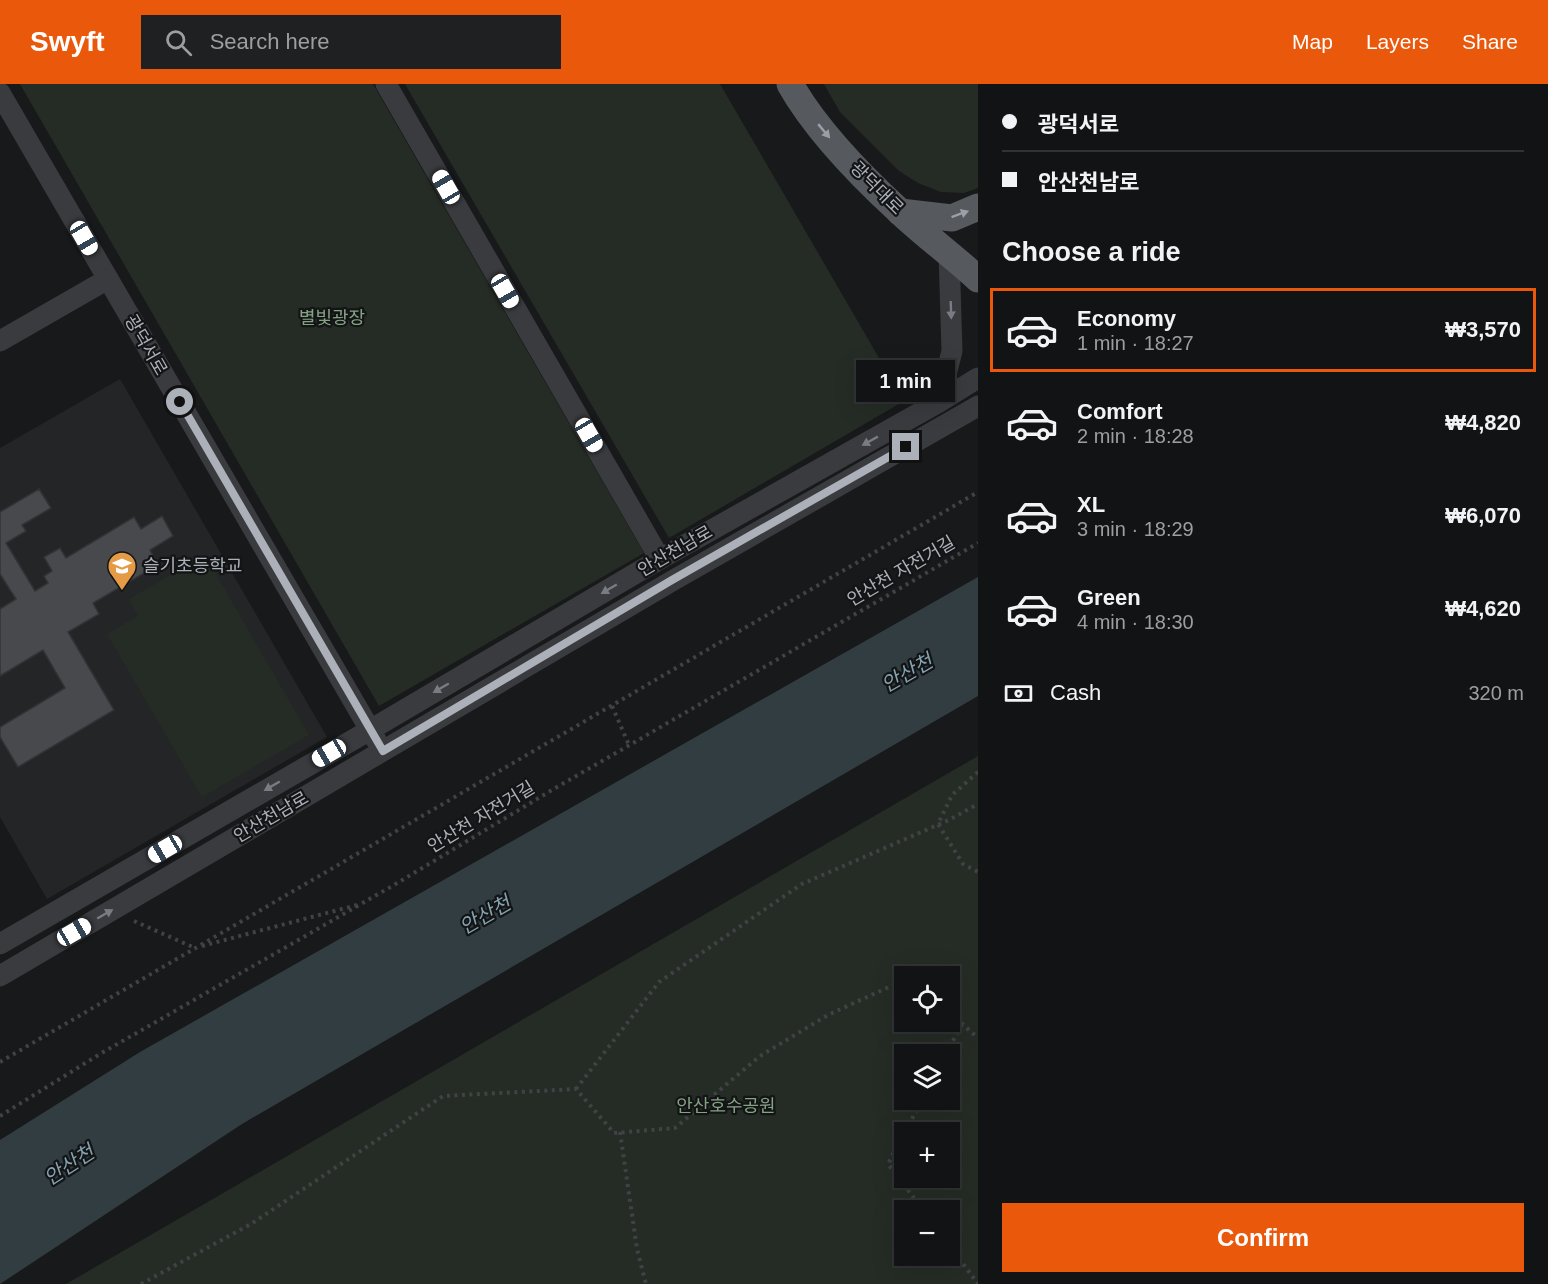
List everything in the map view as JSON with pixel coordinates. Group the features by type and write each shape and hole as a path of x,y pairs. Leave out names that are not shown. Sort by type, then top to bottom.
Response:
{"main road":[{"name":"광덕대로","path":"790,84 802,104 856,169 899,211 978,279"},
{"path":"899,211 952,218 978,207"}],"street":[{"path":"386,84 660,559"},
{"name":"광덕서로","path":"0,93 383,751"},
{"path":"939,402 952,351 949,252"},
{"path":"0,342 108,279"},
{"name":"안산천남로","path":"0,944 660,559 978,378"},
{"name":"안산천남로","path":"0,976 672,580 978,406"},
{"path":"945,425 978,416"}],"path":[{"path":"0,1062 978,492"},
{"name":"안산천 자전거길","path":"0,1116 100,1054 364,903 629,745 978,543"},
{"path":"612,706 629,745"},
{"path":"938,824 952,795 978,772"},
{"path":"141,1284 251,1224 443,1096 576,1089 659,982 802,884 978,804"},
{"path":"938,824 963,864 978,872"},
{"path":"111,911 195,948 364,903"},
{"path":"576,1089 614,1133 675,1128 760,1056 828,1015 894,985"},
{"path":"951,1044 962,1024 978,1038"},
{"path":"620,1132 637,1249 646,1284"},
{"path":"894,1153 888,1164 894,1172"},
{"path":"906,1188 915,1200"},
{"path":"960,1260 978,1284"}],"shaded area":[{"name":"슬기초등학교","path":"120,379 327,737 47,899 0,817 0,448"}],"green space":[{"name":"별빛광장","path":"20,84 373,84 644,553 379,706"},
{"path":"405,84 720,84 904,401 669,538"},
{"path":"824,84 978,84 978,188 964,193 941,192 918,183 899,171 840,112"},
{"path":"205,555 309,735 202,797 107,634 138,616 129,599"},
{"name":"안산호수공원","path":"978,756 978,1284 66,1284"}],"water":[{"name":"안산천","path":"978,577 978,696 242,1124 0,1284 0,1140 140,1052"}],"building":[{"name":"슬기초등학교","path":"39,489 51,508 22,525 26,531 6,543 35,591 48,583 44,576 52,571 44,557 60,548 66,558 134,517 141,529 162,516 173,536 150,550 158,565 93,603 99,614 68,632 114,710 18,767 0,737 0,727 65,688 43,650 0,676 0,609 16,599 0,574 0,512"}],"place":[{"name":"슬기초등학교","path":"122,592"}],"route":[{"path":"180,402 383,751 672,580 906,447"}]}
